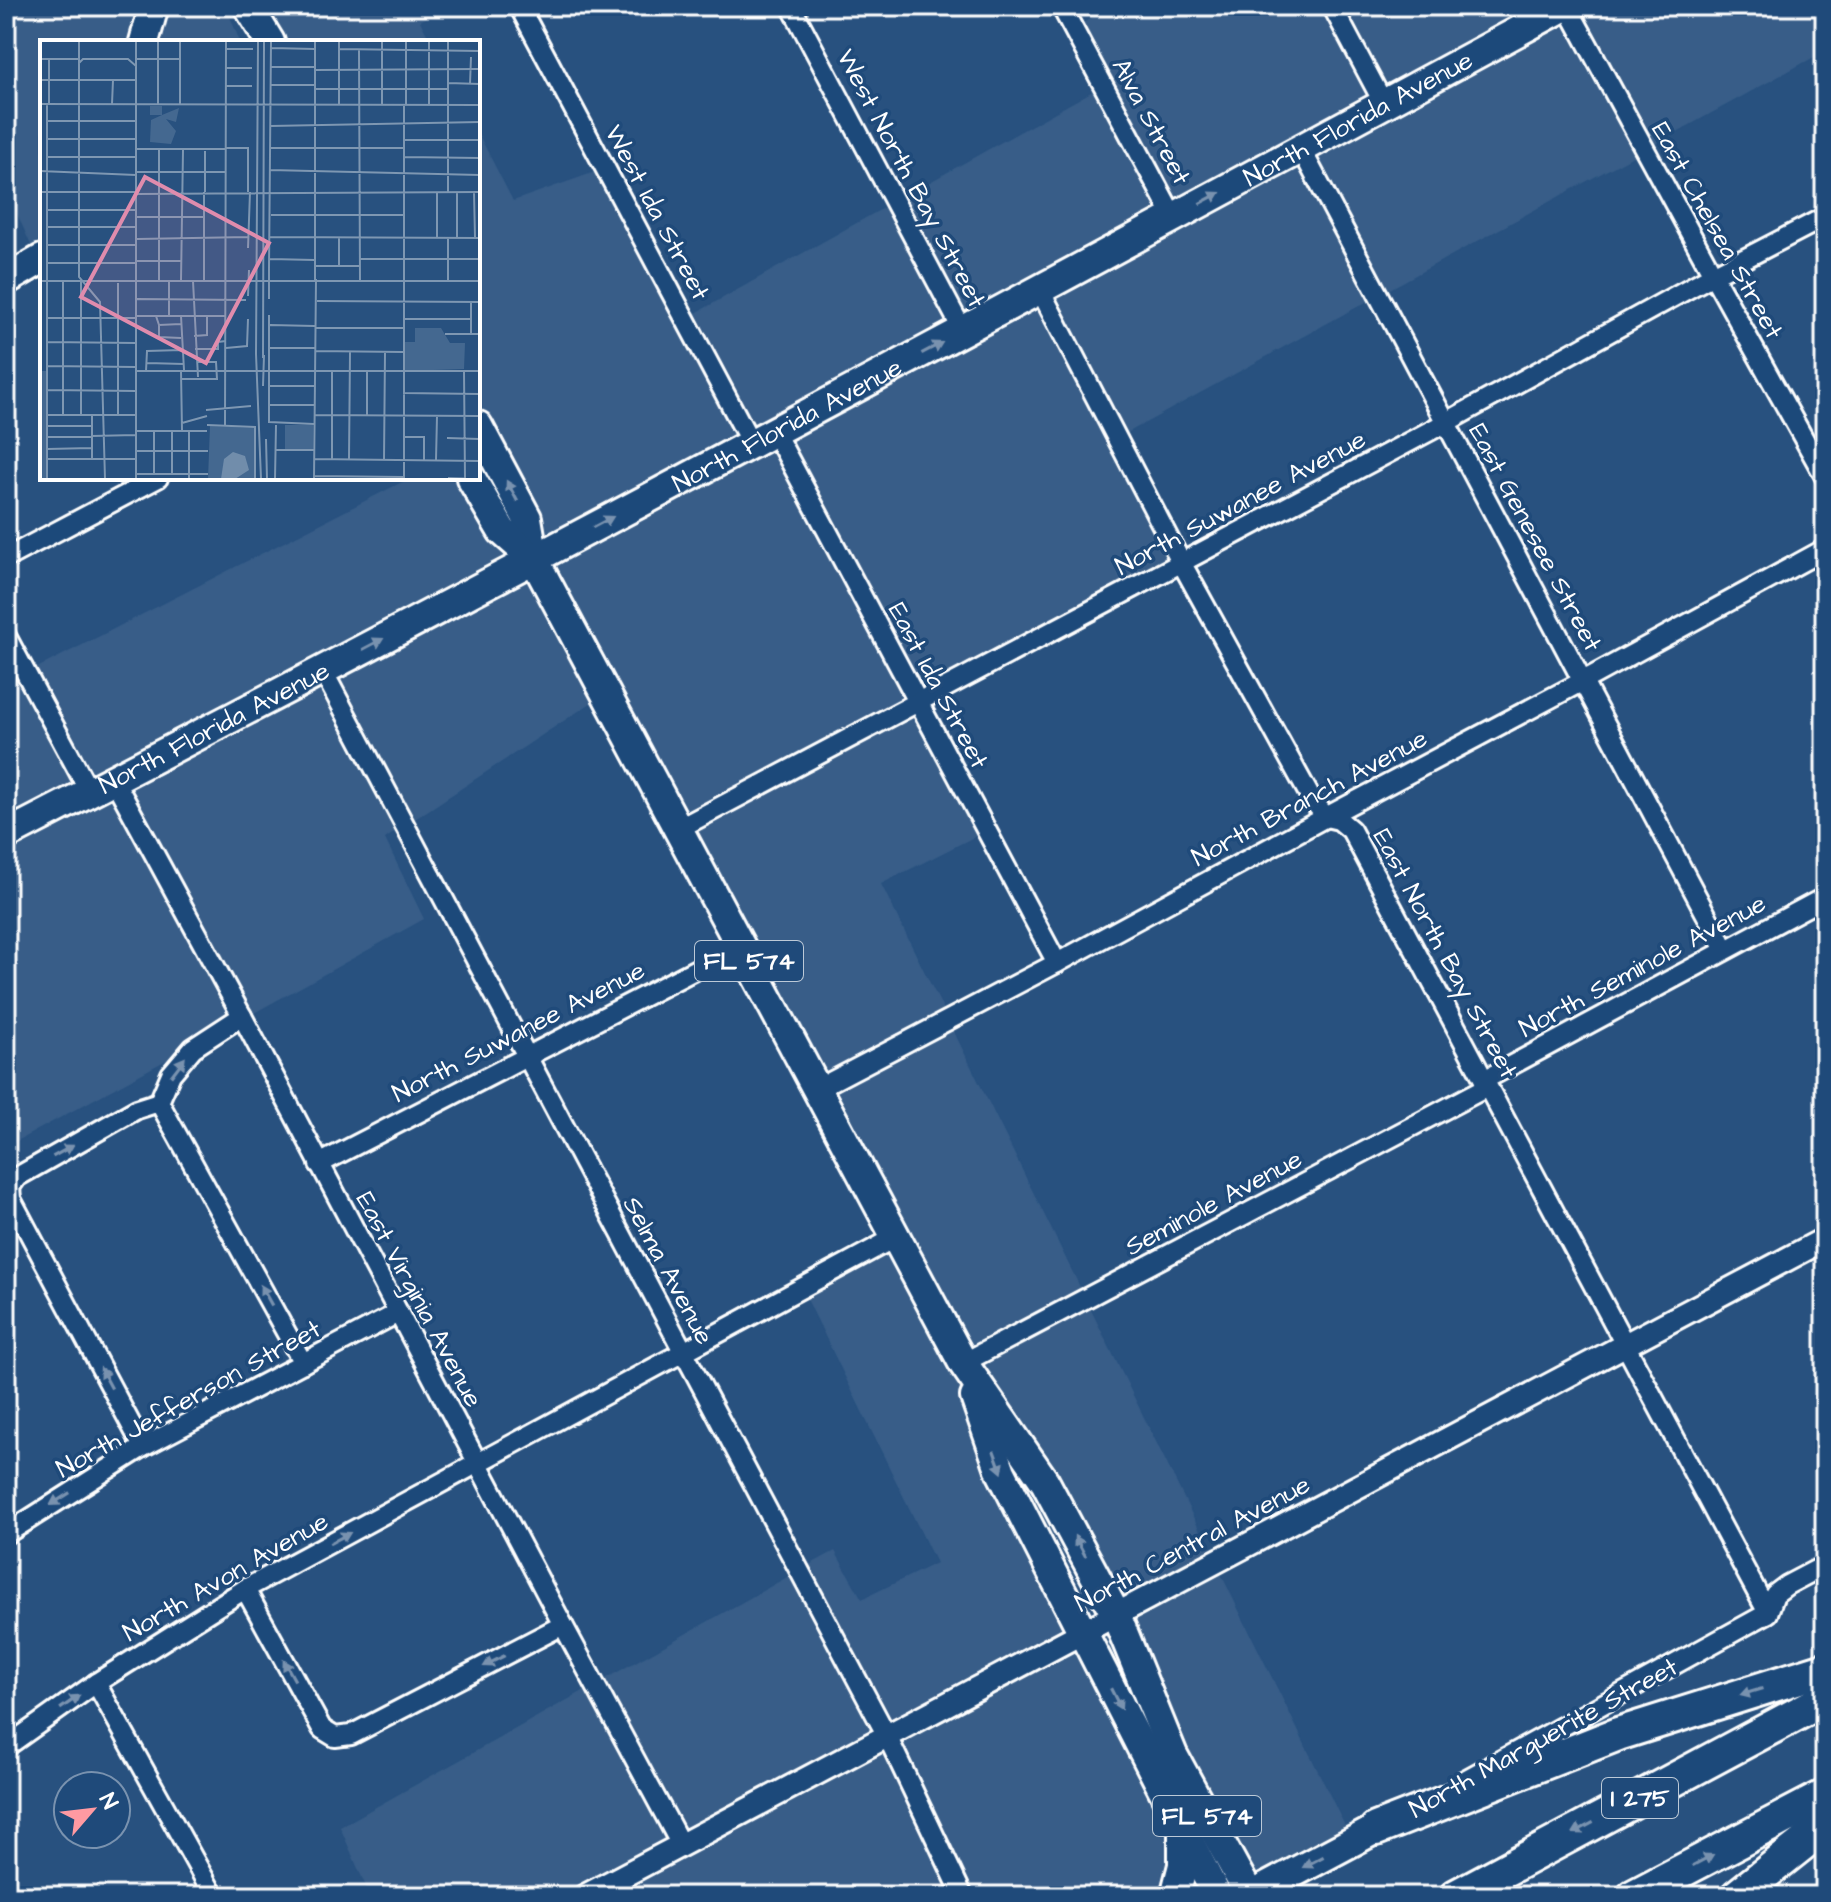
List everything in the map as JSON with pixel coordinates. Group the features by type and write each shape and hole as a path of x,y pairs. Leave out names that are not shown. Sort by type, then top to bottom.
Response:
{"highway":[{"path":"1376,1829 1618,1734 1825,1669"},
{"name":"I 275","path":"1456,1896 1825,1699"},
{"path":"1634,1896 1825,1796"},
{"path":"1737,1896 1825,1826"}],"main road":[{"path":"145,40 154,6"},
{"path":"238,6 251,40"},
{"path":"248,6 269,40"},
{"name":"North Florida Avenue","path":"6,835 534,559 1566,6"},
{"path":"6,280 40,260"},
{"name":"FL 574","path":"480,430 527,518 534,559 963,1363 1045,1482 1116,1615 1168,1746 1250,1896"},
{"name":"FL 574","path":"472,480 502,531 534,559"},
{"name":"FL 574","path":"963,1363 1001,1472 1217,1896"},
{"path":"1175,1896 1183,1865 1182,1829"},
{"name":"North Marguerite Street","path":"1250,1896 1376,1829"}],"street":[{"name":"West Ida Street","path":"519,6 763,437"},
{"name":"West North Bay Street","path":"791,6 963,331"},
{"name":"Alva Street","path":"1061,6 1174,218"},
{"path":"1332,6 1384,104"},
{"name":"East Chelsea Street","path":"1566,6 1825,477"},
{"name":"East Genesee Street","path":"1301,149 1725,950"},
{"name":"North Suwanee Avenue","path":"678,829 1445,423 1825,217"},
{"name":"East North Bay Street","path":"1040,290 1181,562 1311,798 1326,817 1339,820 1351,830 1768,1613"},
{"name":"East Ida Street","path":"763,437 919,703 1057,963"},
{"path":"6,558 154,480"},
{"name":"North Branch Avenue","path":"817,1089 1825,549"},
{"name":"East Virginia Avenue","path":"6,636 242,1016 681,1845"},
{"name":"Selma Avenue","path":"323,671 887,1736 963,1896"},
{"name":"North Seminole Avenue","path":"1486,1084 1825,897"},
{"name":"North Suwanee Avenue","path":"319,1164 741,946"},
{"path":"143,1447 11,1199 10,1187 17,1177 137,1109 159,1102 171,1074 193,1048 242,1016"},
{"name":"Seminole Avenue","path":"963,1363 1486,1084"},
{"path":"159,1102 303,1363"},
{"name":"North Avon Avenue","path":"6,1747 96,1683 245,1589 896,1237"},
{"name":"North Central Avenue","path":"585,1896 1825,1239"},
{"name":"North Jefferson Street","path":"6,1534 143,1447 398,1313"},
{"name":"North Marguerite Street","path":"1376,1829 1768,1613 1775,1594 1825,1565"},
{"path":"245,1589 322,1729 335,1737 351,1735 563,1625"},
{"path":"96,1683 214,1896"}],"shaded area":[{"path":"16,6 142,6 134,40 40,40 40,248 34,252 6,189 6,12"},
{"path":"165,6 226,6 239,40 156,40"},
{"path":"261,6 448,6 420,21 430,40 282,40"},
{"path":"1111,6 1319,6 1369,100 1179,203 1083,23"},
{"path":"1345,6 1544,6 1389,90"},
{"path":"1587,6 1825,6 1825,51 1655,144 1582,9"},
{"path":"1561,20 1635,155 1388,290 1316,152"},
{"path":"1063,34 1159,214 969,317 905,196 1093,91"},
{"path":"480,137 513,201 595,172 736,440 543,543 537,513 480,406"},
{"path":"1296,163 1368,301 1127,433 1055,293"},
{"path":"885,207 948,328 757,429 696,313"},
{"path":"1035,305 1166,559 924,688 789,435"},
{"path":"769,446 904,699 686,813 549,562"},
{"path":"406,480 460,480 515,557 94,776 37,668"},
{"path":"529,573 597,699 415,819 338,675"},
{"path":"16,678 74,787 6,823 6,683"},
{"path":"317,685 395,832 385,839 424,919 254,1013 128,782"},
{"path":"913,717 976,836 881,884 944,1011 822,1074 695,831"},
{"path":"108,793 227,1013 187,1040 172,1057 6,1147 6,846"},
{"path":"953,1030 1081,1289 968,1348 832,1092"},
{"path":"889,1252 953,1368 991,1477 1067,1629 892,1721 809,1565 835,1551 862,1599 936,1563 806,1297"},
{"path":"1090,1308 1211,1553 1121,1601 979,1366"},
{"path":"1220,1572 1347,1830 1254,1880 1183,1750 1130,1619"},
{"path":"789,1576 872,1732 686,1831 605,1679"},
{"path":"1076,1647 1171,1832 1172,1864 1164,1896 976,1896 901,1740"},
{"path":"585,1690 666,1841 564,1896 370,1896 340,1827"},
{"path":"881,1750 950,1896 607,1896"}]}
